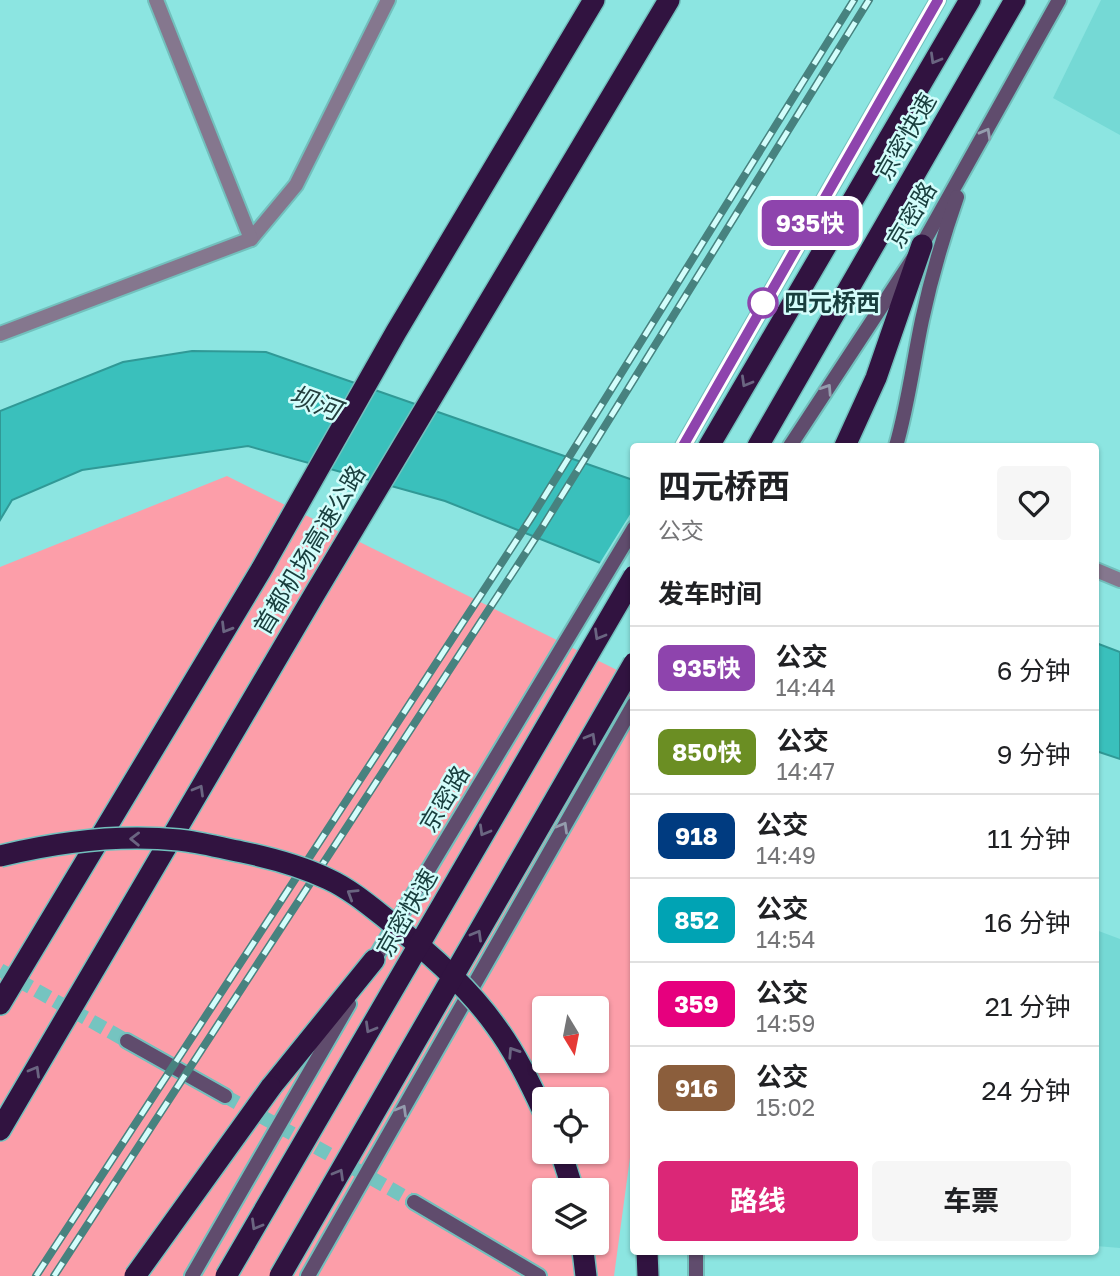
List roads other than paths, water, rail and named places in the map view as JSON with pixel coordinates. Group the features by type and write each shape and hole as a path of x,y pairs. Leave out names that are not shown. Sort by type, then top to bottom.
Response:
{"highway":[{"name":"首都机场高速公路","path":"0,1004 261,570 396,332 594,0"},
{"name":"首都机场高速公路","path":"0,1129 669,0"},
{"name":"京密快速","path":"711,443 970,0"},
{"name":"京密快速","path":"760,443 1015,0"},
{"path":"846,443 876,378 922,244"},
{"name":"京密快速","path":"226,1276 630,583"},
{"path":"280,1276 630,670"},
{"path":"0,856 45,845 122,839 179,840 271,858 328,879 359,898 433,957 494,1023 520,1063 532,1088"},
{"path":"135,1276 271,1087 374,960"},
{"path":"584,1255 586,1276"},
{"path":"647,1255 648,1276"}],"main road":[{"path":"684,443 938,0"},
{"name":"京密路","path":"792,443 922,244 1059,0"},
{"path":"897,443 908,404 922,320 944,233 971,160"},
{"name":"京密路","path":"192,1276 374,960 630,535"},
{"path":"308,1276 630,711"},
{"path":"127,1041 225,1096"},
{"path":"414,1202 539,1276"},
{"path":"696,1255 696,1276"}],"street":[{"path":"156,0 251,239"},
{"path":"0,334 251,239 296,185 388,0"},
{"path":"1099,571 1120,580"}],"water":[{"name":"坝河","path":"192,351 266,352 630,479 630,575 445,501 248,446 82,470 12,500 0,520 0,411 123,362"},
{"path":"1099,644 1120,652 1120,759 1099,752"}],"tunnel":[{"path":"0,970 127,1041"},
{"path":"225,1096 414,1202"}],"railway":[{"path":"36,1276 531,518 854,0"},
{"path":"54,1276 540,531 869,0"}],"place":[{"name":"四元桥西","path":"763,303"}]}
